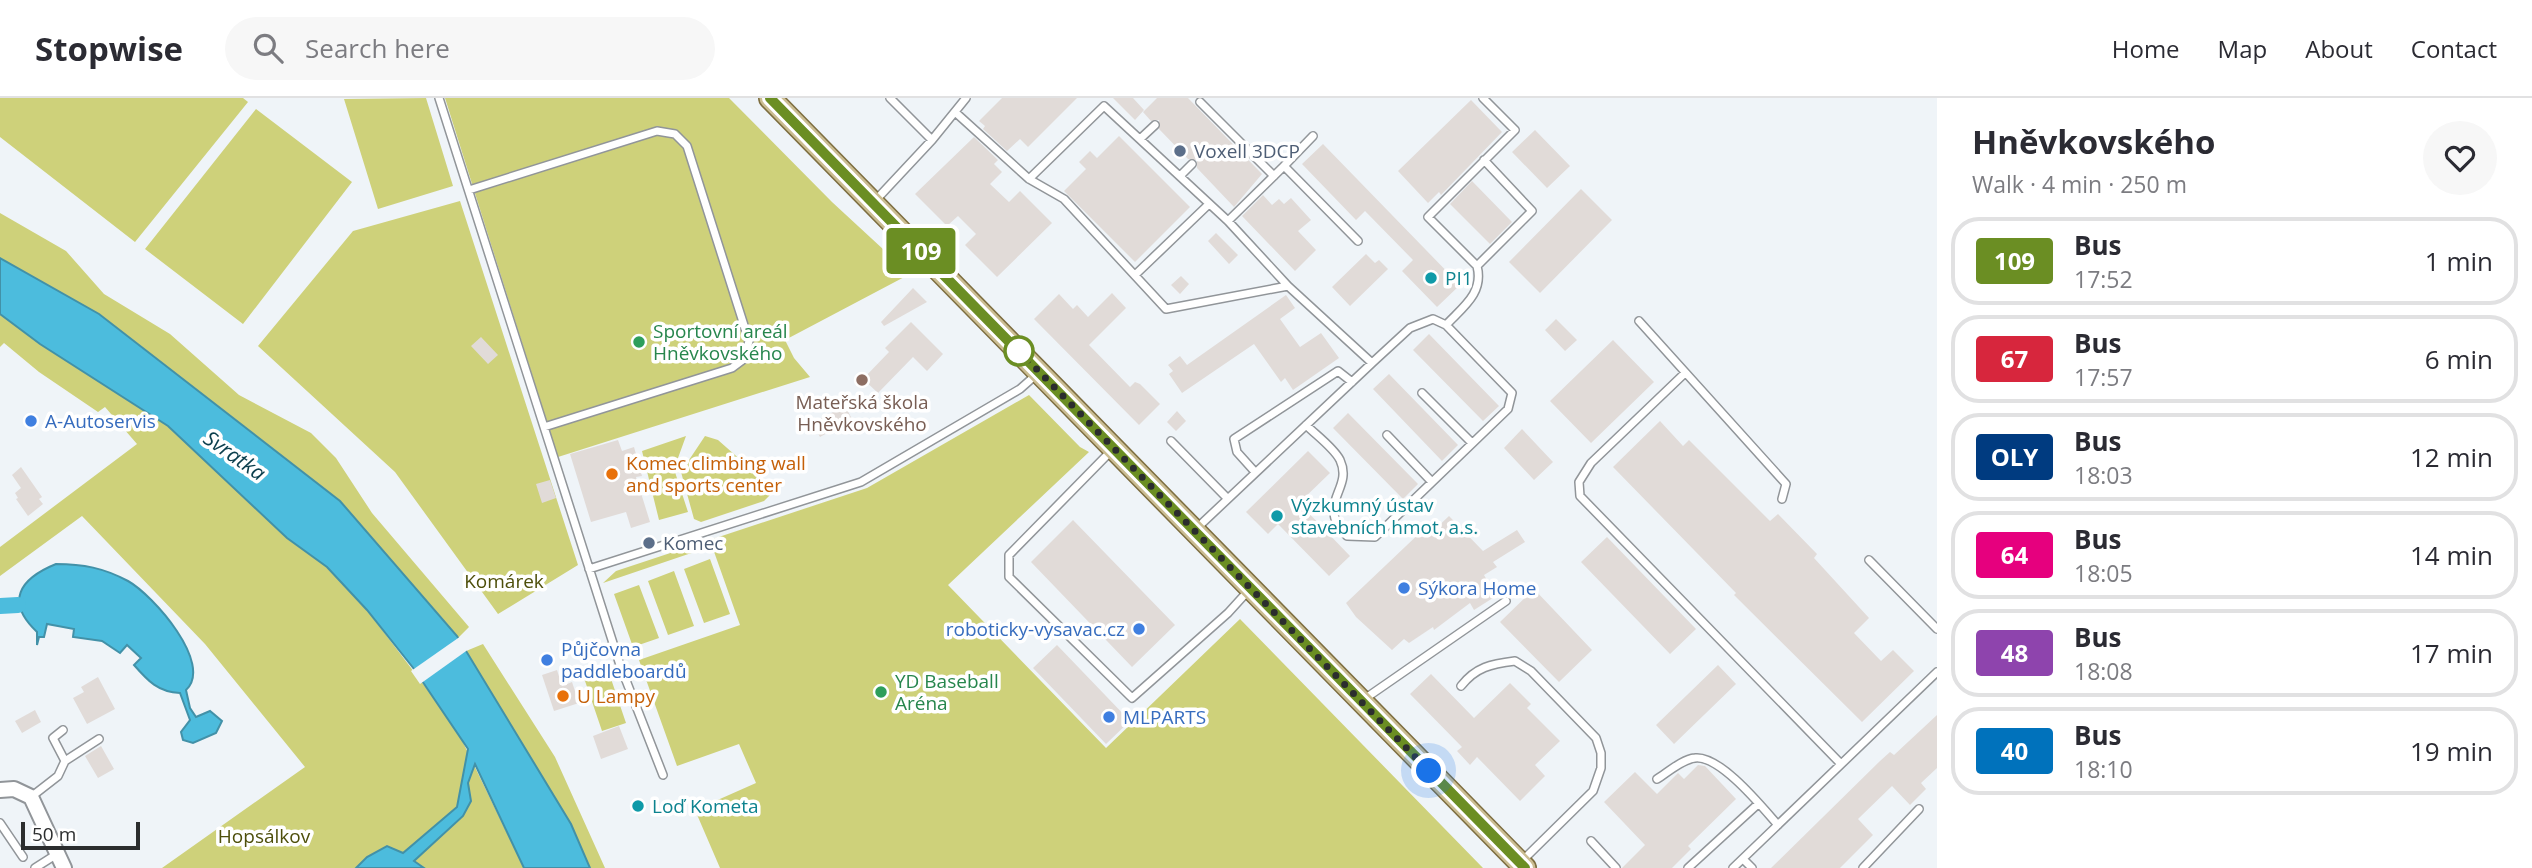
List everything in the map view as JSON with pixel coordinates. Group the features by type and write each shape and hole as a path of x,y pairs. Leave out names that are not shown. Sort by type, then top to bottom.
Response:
{"main road":[{"path":"770,98 1522,866"}],"street":[{"path":"0,790 14,789 32,797 64,868"}],"lane":[{"path":"439,98 620,665 663,775"},
{"path":"890,98 933,140"},
{"path":"873,202 933,140 966,98"},
{"path":"1098,98 1228,221 1288,286 1372,363"},
{"path":"1446,325 1477,292 1481,279 1477,266 1428,217 1515,130 1483,98"},
{"path":"1200,102 1274,176"},
{"path":"1029,179 1104,106"},
{"path":"955,112 1029,179 1064,199 1166,309 1288,286"},
{"path":"1140,139 1155,125"},
{"path":"469,190 657,131 674,134 687,146 750,341 744,359 732,368 544,427"},
{"path":"1228,221 1313,136"},
{"path":"1477,266 1532,211 1484,160"},
{"path":"1180,176 1192,163"},
{"path":"1284,166 1358,241"},
{"path":"1135,275 1209,204"},
{"path":"1195,530 1227,498 1410,328 1433,319 1446,325 1512,394 1508,409 1375,537 1347,536 1336,525 1332,514 1343,475 1340,460 1306,425"},
{"path":"1639,321 1786,484 1782,499"},
{"path":"1255,472 1237,452 1234,439 1338,371 1352,382"},
{"path":"589,569 861,482 1020,389 1039,372"},
{"path":"1685,373 1591,463 1579,482 1580,496 1840,763"},
{"path":"1422,393 1472,443"},
{"path":"1387,435 1432,482"},
{"path":"1171,441 1227,498"},
{"path":"1114,448 1009,555 1009,577 1132,698 1228,613 1251,588"},
{"path":"1869,560 1937,629"},
{"path":"1362,701 1506,601"},
{"path":"1461,686 1470,675 1486,665 1515,661 1531,671 1596,738 1601,768 1593,791 1522,866"},
{"path":"1733,868 1937,672"},
{"path":"63,730 53,738 65,761"},
{"path":"32,797 58,776 65,761 99,739"},
{"path":"1657,779 1692,757 1705,758 1724,770 1778,825"},
{"path":"1688,868 1758,804"},
{"path":"1863,868 1919,809"},
{"path":"0,823 23,857"},
{"path":"1591,841 1616,868"},
{"path":"35,868 58,854"},
{"path":"1742,859 1752,868"}],"green space":[{"path":"0,98 243,98 248,102 135,242 0,137"},
{"path":"426,98 453,186 378,209 344,99"},
{"path":"445,98 729,98 832,202 910,274 785,340 794,358 810,377 558,457"},
{"path":"256,109 352,182 243,324 145,249"},
{"name":"Komárek","path":"460,201 578,565 498,614 395,472 258,346 353,231"},
{"path":"0,213 66,251 104,294 170,334 239,395 311,433 336,458 372,513 469,627 458,638 340,501 99,314 0,258"},
{"name":"Hopsálkov","path":"0,314 40,344 168,426 287,538 327,567 367,610 455,726 524,868 162,868 305,767 205,644 82,516 0,576 0,547 137,444 105,407 98,412 39,372 4,343 0,347"},
{"path":"1029,395 1080,447 1089,452 948,585 1106,748 1240,619 1483,868 720,868 695,810 756,783 739,744 677,766 639,660 740,625 712,546 603,583 616,571 867,488"},
{"path":"686,436 674,469 688,512 659,520 642,451"},
{"path":"705,436 718,440 769,485 770,495 764,501 701,522 694,519 681,472"},
{"path":"710,559 730,614 704,623 684,569"},
{"path":"674,571 694,626 668,635 648,581"},
{"path":"639,585 659,638 633,647 614,594"},
{"path":"483,644 555,757 605,868 590,868 571,824 466,651"},
{"path":"608,670 626,723 602,731 584,678"}],"water":[{"name":"Svratka","path":"0,258 99,314 340,501 457,636 571,824 590,868 524,868 475,764 468,783 471,801 463,816 414,861 424,868 356,868 367,857 387,846 403,853 457,807 468,749 414,669 367,610 327,567 287,538 168,426 40,344 0,314"},
{"path":"56,564 84,566 110,573 128,581 152,600 187,648 193,678 186,690 190,708 196,717 210,711 222,721 216,733 193,743 183,740 181,732 190,720 180,693 159,688 149,681 134,665 141,658 127,645 120,653 102,641 73,637 74,629 47,624 44,637 39,637 37,645 37,632 21,611 21,592 33,577"}],"pier":[{"path":"461,636 469,649 420,684 411,671"}],"building":[{"path":"1002,98 1077,98 1028,147 1020,139 1007,151 983,129 985,126 979,121"},
{"path":"1113,98 1133,98 1144,110 1135,120"},
{"path":"1157,98 1188,98 1262,174 1234,207 1197,168 1197,160 1188,159 1159,129 1159,120 1151,121 1143,112"},
{"path":"1471,100 1502,132 1441,195 1439,192 1428,203 1398,171"},
{"path":"1535,130 1570,166 1547,188 1512,152"},
{"path":"1119,136 1190,207 1135,262 1064,191 1086,169 1079,162 1090,151 1097,158"},
{"path":"974,137 998,160 994,164 1002,172 990,184 1009,202 1020,191 1052,223 997,277 965,245 976,234 958,216 947,226 915,194"},
{"path":"1323,144 1460,285 1437,307 1402,271 1413,260 1365,211 1356,220 1302,164"},
{"path":"1472,181 1512,222 1490,244 1450,204"},
{"path":"1581,189 1612,220 1540,293 1509,262"},
{"path":"1263,195 1272,205 1279,199 1284,204 1291,198 1311,220 1298,231 1316,250 1295,271 1242,216"},
{"path":"1216,233 1238,255 1229,264 1208,241"},
{"path":"1366,254 1375,263 1379,260 1388,269 1350,306 1332,287"},
{"path":"1181,276 1189,284 1180,294 1171,285"},
{"path":"913,288 927,302 884,326 881,322"},
{"path":"1112,293 1126,308 1089,345 1130,387 1135,382 1140,384 1160,404 1139,425 1034,319 1059,294 1073,309 1077,305 1088,317"},
{"path":"1286,295 1295,308 1280,319 1300,347 1321,333 1339,358 1293,390 1285,378 1281,382 1254,344 1182,393 1169,374 1173,371 1168,365 1180,356 1187,365"},
{"path":"1556,319 1577,340 1565,351 1545,330"},
{"path":"911,322 943,354 927,371 913,357 878,393 863,379 889,352 885,348"},
{"path":"1429,334 1499,406 1483,421 1413,350"},
{"path":"481,337 498,355 488,364 471,346"},
{"path":"1613,340 1654,382 1591,443 1550,401"},
{"path":"1389,374 1458,445 1442,461 1373,389"},
{"path":"845,406 852,419 820,437 812,423"},
{"path":"1177,411 1186,421 1176,431 1167,422"},
{"path":"1348,413 1418,484 1403,499 1333,428"},
{"path":"1660,421 1683,446 1689,440 1770,521 1778,514 1817,554 1814,558 1869,618 1854,633 1881,661 1893,650 1914,671 1862,722 1734,595 1736,593 1613,467"},
{"path":"1522,429 1553,462 1534,480 1504,448"},
{"path":"618,440 622,451 634,447 642,476 636,477 650,522 631,528 626,512 591,522 570,454"},
{"name":"Výzkumný ústav stavebních hmot, a.s.","path":"1308,451 1330,473 1299,503 1350,556 1329,576 1278,524 1268,534 1246,512"},
{"path":"21,467 42,497 39,499 43,504 28,516 16,499 18,498 15,493 21,488 12,475"},
{"path":"550,480 556,498 542,503 536,484"},
{"name":"Sýkora Home","path":"1449,516 1483,551 1517,530 1525,542 1493,562 1497,567 1484,575 1496,596 1474,610 1470,603 1434,630 1433,627 1409,643 1404,639 1392,650 1356,617 1346,603 1426,527 1432,532"},
{"path":"1073,520 1175,625 1132,667 1031,562"},
{"path":"1607,537 1696,629 1670,654 1581,562"},
{"path":"1534,589 1592,650 1559,682 1500,622"},
{"path":"1057,645 1130,721 1106,744 1033,668"},
{"path":"1718,665 1736,684 1674,744 1656,725"},
{"name":"U Lampy","path":"557,670 562,686 572,682 579,703 554,711 542,675"},
{"path":"1431,674 1474,718 1510,683 1531,704 1527,708 1560,741 1535,765 1545,776 1520,801 1477,757 1470,765 1457,751 1462,747 1410,694"},
{"path":"98,677 115,709 87,724 73,698 84,692 81,687"},
{"path":"35,710 41,722 22,733 15,721"},
{"path":"1937,715 1937,768 1921,783 1926,789 1910,805 1892,786 1858,819 1873,835 1840,868 1771,868 1880,761 1890,752 1894,755"},
{"path":"619,726 628,749 601,759 593,736"},
{"path":"101,746 114,769 98,778 85,756"},
{"path":"1698,765 1705,766 1736,799 1688,846 1691,849 1672,868 1622,868 1645,845 1604,802 1635,772 1657,794 1678,773 1684,779"}],"waterway":[{"path":"0,606 18,605"}],"bus line":[{"name":"109","path":"770,98 1525,868"}],"place":[{"name":"Voxell 3DCP","path":"1180,151"},
{"name":"PI1","path":"1431,278"},
{"name":"Sportovní areál Hněvkovského","path":"639,342"},
{"name":"Mateřská škola Hněvkovského","path":"862,380"},
{"name":"A-Autoservis","path":"31,421"},
{"name":"Komec climbing wall and sports center","path":"612,474"},
{"name":"Výzkumný ústav stavebních hmot, a.s.","path":"1277,516"},
{"name":"Komec","path":"649,543"},
{"name":"Sýkora Home","path":"1404,588"},
{"name":"roboticky-vysavac.cz","path":"1139,629"},
{"name":"Půjčovna paddleboardů","path":"547,660"},
{"name":"YD Baseball Aréna","path":"881,692"},
{"name":"U Lampy","path":"563,696"},
{"name":"MLPARTS","path":"1109,717"},
{"name":"Loď Kometa","path":"638,806"}],"route":[{"path":"1019,351 1429,771"}]}
